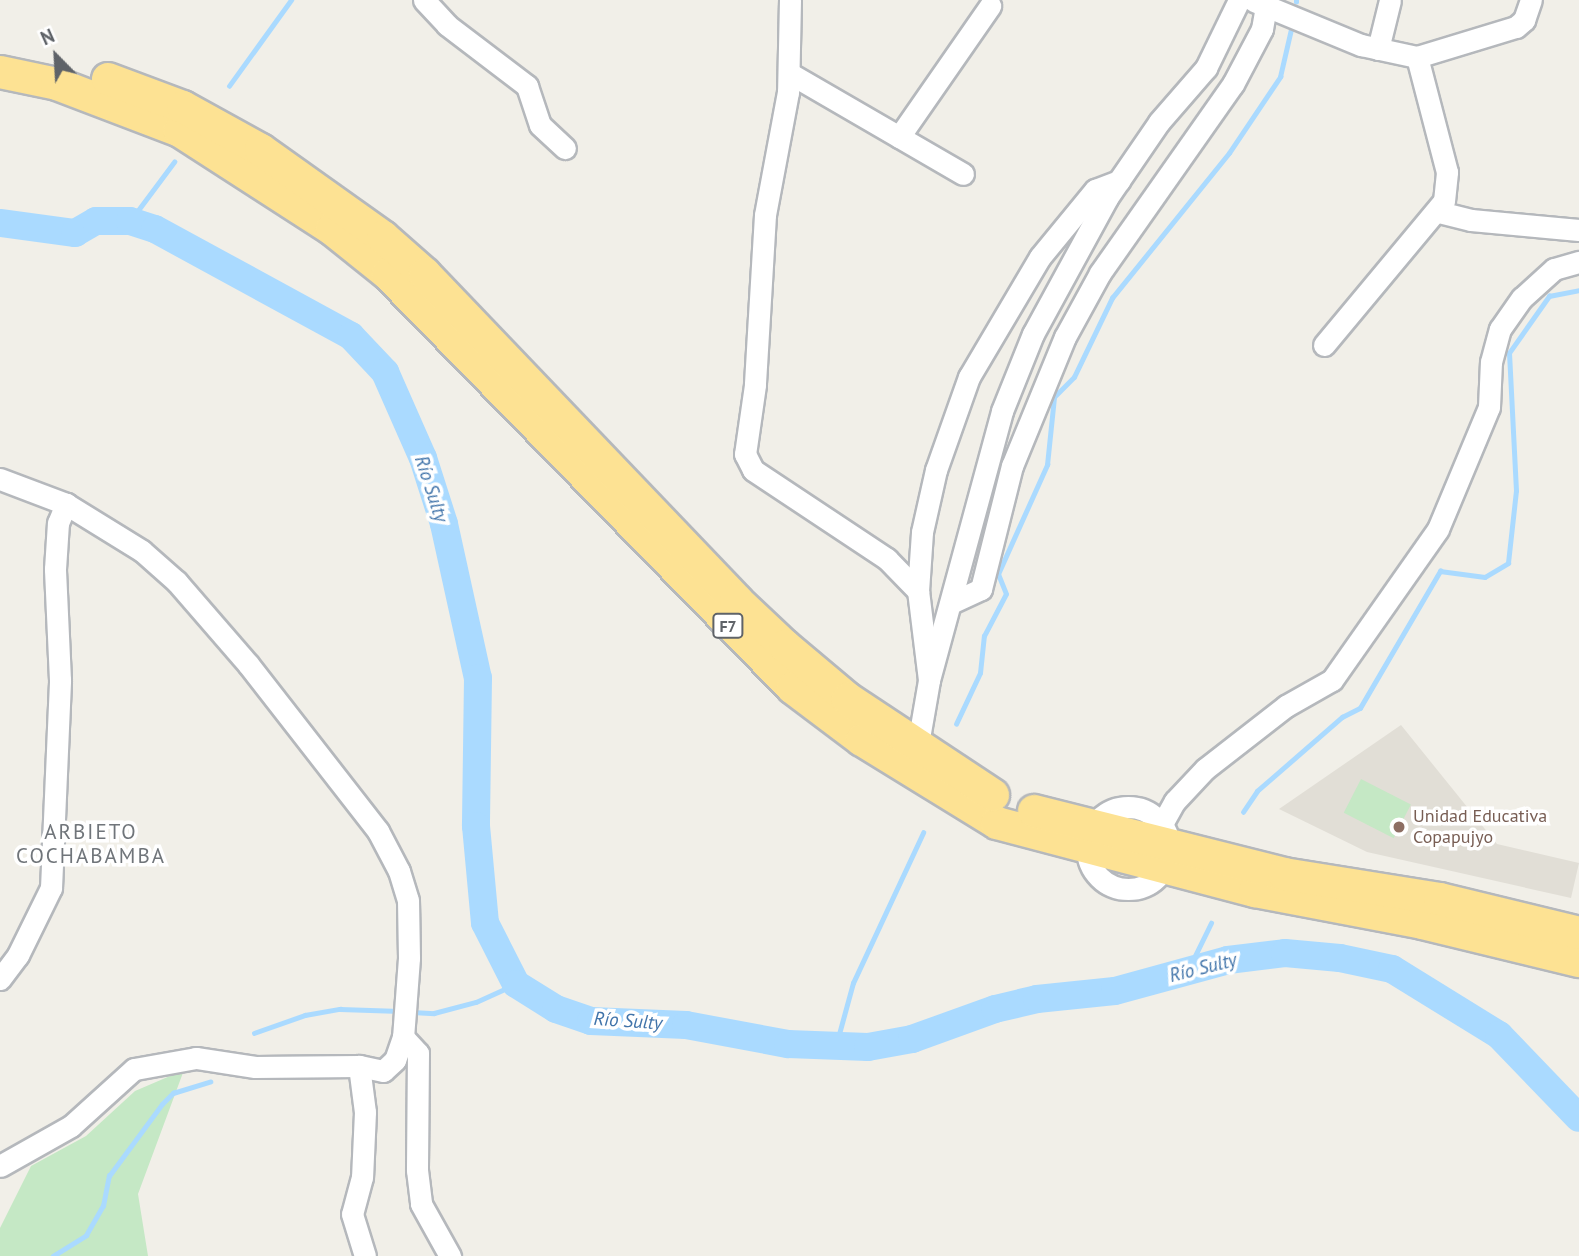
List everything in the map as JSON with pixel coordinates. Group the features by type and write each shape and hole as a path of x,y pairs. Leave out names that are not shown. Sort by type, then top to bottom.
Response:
{"highway":[{"name":"F7","path":"0,49 78,68 183,107 261,150 335,200 425,274 736,600 848,699 1000,801 1049,827"},
{"name":"F7","path":"0,72 57,84 180,131 332,229 388,274 793,688 862,740 997,822 1049,827 1579,961"},
{"path":"1049,827 1097,840"},
{"path":"1160,856 1210,867"},
{"name":"F7","path":"1210,867 1284,874 1440,899 1579,933"}],"street":[{"path":"424,0 447,24 527,86 540,125 565,148"},
{"path":"790,0 789,73 765,215 755,385 745,454 753,470 887,559 918,591"},
{"path":"918,744 929,680 953,602 1002,411 1062,275 1119,181 1159,122 1206,68 1239,0"},
{"path":"1378,48 1390,0"},
{"path":"953,602 981,589 1012,466 1065,337 1100,273 1233,84 1262,29 1261,1 1378,48 1417,57 1516,27 1524,20 1531,0"},
{"path":"900,137 990,6"},
{"path":"1324,345 1439,212 1447,172 1417,57"},
{"path":"789,73 963,174"},
{"path":"929,680 918,591 926,511 969,377 1040,257 1095,190 1119,181"},
{"path":"1439,212 1579,230"},
{"path":"1097,840 1118,888 1160,856 1175,801 1205,769 1286,706 1332,680 1438,529 1489,407 1491,362 1500,329 1522,298 1554,269 1579,262"},
{"path":"0,479 66,504 142,551 177,582 248,664 378,831 399,871 408,900 405,1023 395,1060 383,1071 359,1066 255,1067 196,1058 134,1069 71,1126 0,1165"},
{"path":"0,979 18,955 51,888 60,680 55,569 58,523 66,504"},
{"path":"405,1023 418,1053 417,1170 421,1204 450,1256"},
{"path":"359,1066 365,1112 362,1177 352,1214 365,1256"}],"shaded area":[{"name":"Unidad Educativa Copapujyo","path":"1401,725 1497,844 1579,863 1571,898 1367,852 1279,809"}],"green space":[{"path":"1361,779 1411,804 1394,838 1344,813"},
{"path":"184,1070 138,1194 148,1256 0,1256 0,1228 31,1166 86,1136 135,1091"}],"waterway":[{"path":"229,86 291,0"},
{"path":"956,724 980,673 984,636 1006,594 998,574 1047,465 1054,397 1074,377 1112,298 1229,153 1280,77 1292,25"},
{"path":"130,221 174,162"},
{"name":"Río Sulty","path":"0,223 75,233 96,221 130,221 155,229 351,336 385,372 423,458 444,524 478,678 476,826 485,923 516,984 556,1009 591,1021 686,1025 788,1044 868,1047 912,1039 995,1009 1037,999 1115,991 1228,960 1285,953 1340,958 1392,969 1499,1035 1579,1118"},
{"path":"1243,812 1257,791 1342,717 1360,708 1440,571 1485,577 1508,563 1516,491 1509,353 1549,296 1579,290"},
{"path":"836,1045 853,983 923,833"},
{"path":"1189,968 1211,923"},
{"path":"412,1012 434,1013 476,1002 516,984"},
{"path":"254,1033 305,1015 340,1009 400,1011"},
{"path":"53,1256 86,1235 103,1206 109,1176 162,1104 173,1093 210,1082"}],"place":[{"name":"Unidad Educativa Copapujyo","path":"1399,827"}],"district":[{"name":"ARBIETO COCHABAMBA","path":"91,844"}]}
